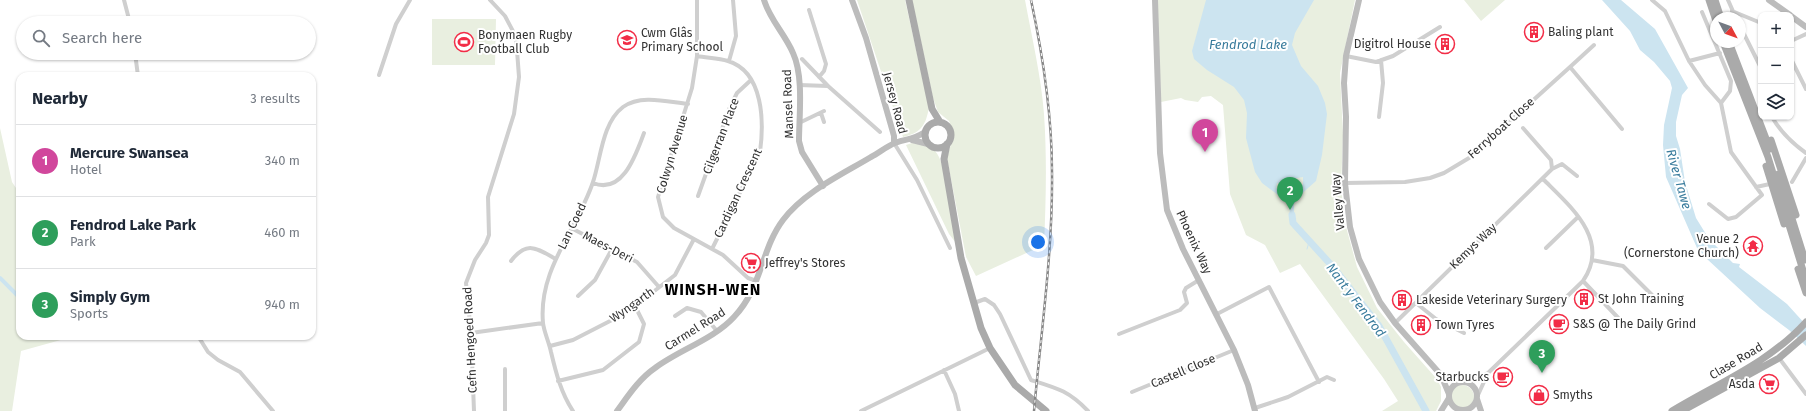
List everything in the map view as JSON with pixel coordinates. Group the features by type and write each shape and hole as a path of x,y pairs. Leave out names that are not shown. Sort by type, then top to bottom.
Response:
{"main road":[{"path":"908,0 932,109 940,122 949,129 951,136 944,159 961,258 974,303 990,348 1015,385 1046,411"},
{"path":"1709,0 1713,12"},
{"path":"1715,0 1719,12"},
{"path":"1726,48 1756,119 1806,280"},
{"path":"1732,48 1806,264"},
{"path":"932,109 930,124 925,132 925,136 928,144 935,148 944,159"},
{"path":"1756,119 1770,184 1806,293"},
{"path":"1756,119 1769,134 1806,247"},
{"path":"930,124 940,122"},
{"path":"935,148 948,144"},
{"name":"Clase Road","path":"1672,411 1761,361 1792,336 1805,323"},
{"name":"Clase Road","path":"1682,411 1779,358 1806,335"}],"street":[{"path":"124,0 128,16"},
{"path":"379,75 396,24 410,0"},
{"name":"Cefn Hengoed Road","path":"474,411 471,333 466,283 475,260 486,243 489,235 488,197 514,114 519,77 516,37 505,16 490,0"},
{"name":"Colwyn Avenue","path":"697,0 698,56 688,104 664,173 658,197 663,217 674,228 723,255 748,278 757,281"},
{"path":"729,61 736,36 733,0"},
{"name":"Mansel Road","path":"764,0 774,24 793,53 798,68 799,141 802,152 823,186"},
{"name":"Jersey Road","path":"852,0 881,88 894,136 894,143 917,180 950,248"},
{"name":"Phoenix Way","path":"1155,0 1160,153 1164,196 1174,230 1234,350 1255,409"},
{"name":"Valley Way","path":"1359,0 1346,56 1344,83 1346,117 1345,183 1350,227 1360,259 1375,293 1395,323 1441,375 1449,396"},
{"path":"1652,0 1665,11 1689,61 1705,84 1721,103 1732,152 1762,195 1736,217 1728,219 1709,204"},
{"path":"1728,0 1732,11 1758,22"},
{"path":"1769,0 1786,12"},
{"path":"809,10 826,64 824,71 819,77"},
{"path":"1702,12 1731,81 1730,91 1721,103"},
{"path":"1794,18 1806,27"},
{"path":"1346,56 1376,62 1393,56 1440,27"},
{"path":"1794,40 1806,34"},
{"path":"1746,38 1758,62"},
{"name":"Ferryboat Close","path":"1345,183 1388,183 1412,181 1430,178 1444,173 1469,158 1594,45"},
{"path":"1689,61 1720,53"},
{"name":"Cardigan Crescent","path":"698,56 729,61 745,72 757,91 760,104 760,152 712,248"},
{"path":"802,59 828,86 880,132"},
{"path":"136,60 137,72"},
{"path":"1379,117 1383,83 1381,60"},
{"path":"1794,66 1806,89"},
{"path":"1570,67 1622,129"},
{"name":"Cilgerran Place","path":"698,196 737,93 750,80"},
{"path":"799,85 828,86"},
{"name":"Lan Coed","path":"572,411 558,381 543,323 544,295 548,274 593,183 609,125 614,115 631,102 650,100 688,104"},
{"path":"799,123 822,112 824,122"},
{"path":"1774,120 1795,145 1806,152"},
{"path":"1523,128 1551,160 1552,169 1562,164 1577,176"},
{"path":"593,183 607,186 620,179 626,172 633,159 644,132"},
{"name":"Carmel Road","path":"617,411 653,368 717,331 733,319 742,308 757,281 772,240 782,221 796,205 823,186 894,143 912,140 925,132"},
{"name":"Carmel Road","path":"912,140 928,144"},
{"path":"1792,182 1805,159"},
{"name":"Kemys Way","path":"1395,323 1552,169"},
{"path":"1449,396 1455,407 1462,410 1474,405 1483,381 1488,373 1583,281 1589,272 1592,260 1592,244 1586,228 1578,217 1543,179"},
{"path":"1756,186 1770,184"},
{"path":"1546,248 1578,217"},
{"name":"Maes-Deri","path":"571,228 637,262 659,287"},
{"name":"Wyngarth","path":"550,346 573,340 612,320 634,306 679,270 694,239"},
{"path":"511,261 517,253 527,248 538,249 556,258"},
{"path":"578,296 594,280 612,249"},
{"path":"1592,260 1623,266 1655,298"},
{"path":"1119,334 1180,310 1187,302 1184,292 1186,288 1199,280"},
{"path":"1583,281 1625,325"},
{"path":"1217,314 1269,287 1319,382"},
{"path":"974,303 985,299 994,305 1000,314 1031,380 1062,390 1074,396 1088,411"},
{"path":"1416,303 1436,319 1464,333"},
{"path":"558,381 603,370 639,342 644,324 634,306"},
{"path":"674,316 687,308 701,312 717,331"},
{"path":"471,333 543,323"},
{"path":"200,340 208,352 218,360 240,372 273,411"},
{"path":"860,411 990,348"},
{"name":"Castell Close","path":"1132,392 1234,350"},
{"path":"1779,358 1806,394"},
{"path":"505,369 505,411"},
{"path":"944,370 955,394 959,411"},
{"path":"1441,411 1453,386 1488,373"},
{"path":"1441,375 1474,386 1481,411"},
{"path":"1255,409 1288,397 1328,377 1334,380"}],"green space":[{"path":"857,0 905,0 929,107 922,127 914,133 903,137"},
{"path":"912,0 1025,0 1039,71 1043,100 1046,146 1044,245 976,276 966,257 947,158 954,133 949,121 938,112 933,98"},
{"path":"1157,0 1355,0 1340,73 1343,135 1341,188 1345,223 1357,267 1377,308 1404,342 1436,378 1441,387 1441,401 1436,411 1382,411 1398,401 1384,379 1300,264 1280,273 1265,245 1246,235 1230,194 1223,105 1211,96 1202,97 1198,102 1181,98 1161,102"},
{"path":"1464,0 1505,0 1481,21"},
{"name":"Bonymaen Rugby Football Club","path":"432,19 496,19 495,65 432,65"},
{"path":"0,128 12,182 16,188 16,340 61,340 21,351 12,411 0,411"},
{"path":"912,143 930,147 935,151 939,158 946,180 956,243 949,234 906,145"},
{"path":"1462,385 1471,388 1474,397 1471,406 1462,409 1453,406 1450,397 1453,388"}],"water":[{"name":"Fendrod Lake","path":"1206,0 1314,0 1295,33 1292,45 1301,66 1318,86 1325,103 1327,114 1322,155 1316,181 1298,197 1294,204 1294,214 1290,214 1289,204 1262,183 1255,172 1246,138 1247,113 1244,100 1234,87 1207,70 1194,59 1192,51","holes":["1303,177 1303,184 1293,194 1288,190 1276,188 1277,183 1289,186 1297,178"]},
{"name":"River Tawe","path":"1602,0 1621,0 1655,29 1688,88 1682,95 1676,122 1676,136 1680,149 1685,182 1696,218 1709,239 1733,263 1740,264 1739,267 1787,304 1806,325 1806,346 1789,330 1760,308 1697,248 1666,177 1663,145 1664,125 1672,88 1670,81 1654,62 1640,50 1630,31"}],"waterway":[{"name":"Nant y Fendrod","path":"1292,215 1293,223 1333,267 1379,326 1426,411"},
{"path":"1307,249 1309,242"},
{"path":"0,278 16,294"}],"railway":[{"path":"1031,0 1046,85 1052,150 1052,202 1049,262 1034,411"}],"place":[{"name":"Baling plant","path":"1534,32"},
{"name":"Cwm Glâs Primary School","path":"627,40"},
{"name":"Bonymaen Rugby Football Club","path":"464,42"},
{"name":"Digitrol House","path":"1445,44"},
{"name":"Mercure Swansea","path":"1205,152"},
{"name":"Fendrod Lake Park","path":"1290,210"},
{"name":"Venue 2 (Cornerstone Church)","path":"1753,246"},
{"name":"Jeffrey's Stores","path":"751,263"},
{"name":"St John Training","path":"1584,299"},
{"name":"Lakeside Veterinary Surgery","path":"1402,300"},
{"name":"S&S @ The Daily Grind","path":"1559,324"},
{"name":"Town Tyres","path":"1421,325"},
{"name":"Simply Gym","path":"1542,373"},
{"name":"Starbucks","path":"1503,377"},
{"name":"Asda","path":"1769,384"},
{"name":"Smyths","path":"1539,395"}],"district":[{"name":"WINSH-WEN","path":"713,289"}]}
